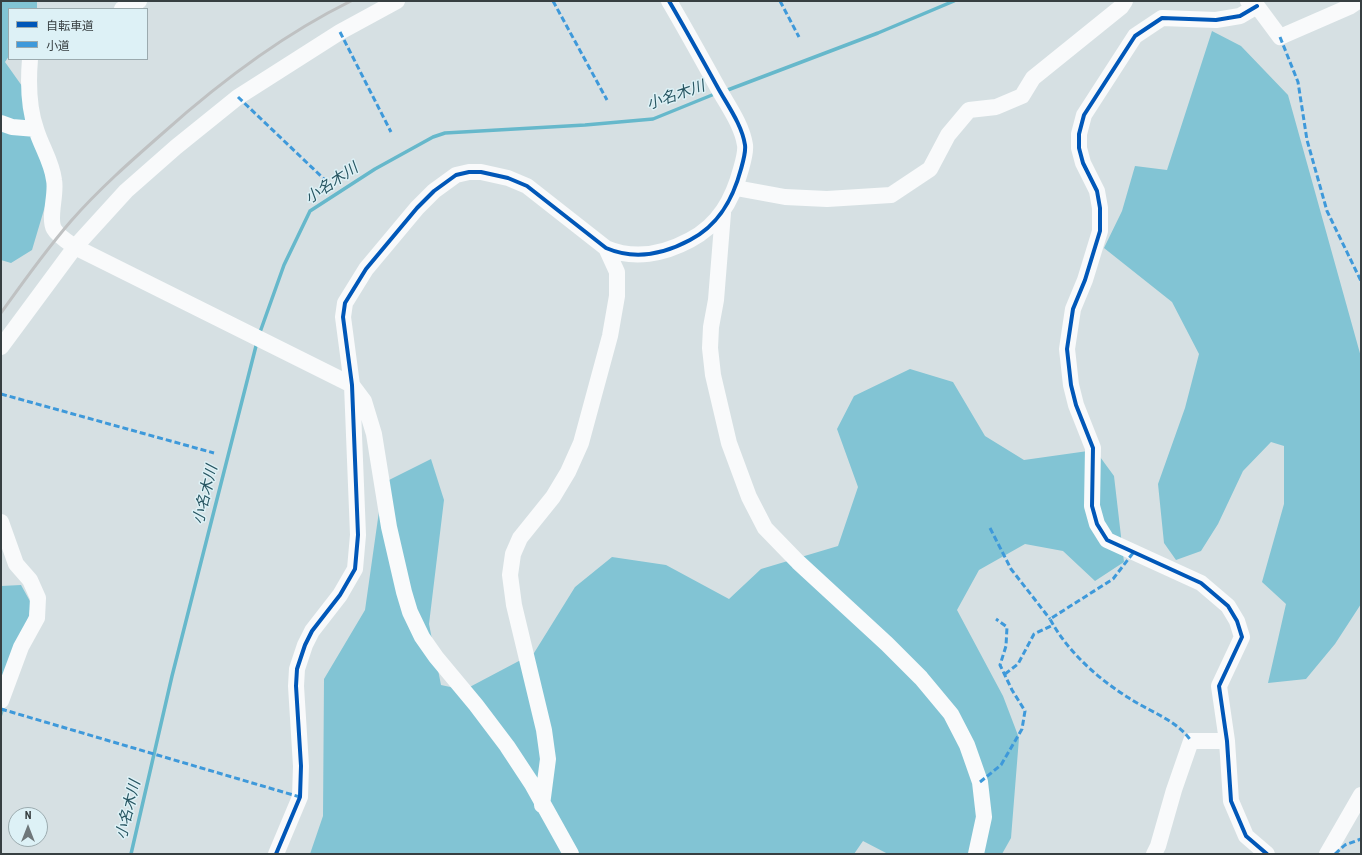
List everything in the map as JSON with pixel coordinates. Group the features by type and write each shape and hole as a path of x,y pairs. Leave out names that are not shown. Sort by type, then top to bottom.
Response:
{"street":[{"path":"124,8 139,1"},
{"path":"1,347 75,247 126,191 176,147 238,97 340,32 397,1"},
{"path":"276,854 300,797 301,766 296,669 312,631 340,595 355,569 358,535 352,385 343,317 344,304 366,269 417,208 434,191 456,175 469,172 481,172 508,178 527,186 606,248 616,252 637,255 659,253 679,246 699,236 723,213 736,188 746,147 738,123 669,1"},
{"path":"736,188 785,197 827,199 891,195 930,168 948,134 969,110 996,107 1022,96 1033,78 1121,7 1126,1"},
{"path":"1267,854 1246,836 1231,801 1227,741 1219,686 1242,637 1237,621 1228,606 1201,583 1107,540 1097,524 1092,506 1093,448 1076,405 1071,385 1067,349 1073,309 1085,280 1100,231 1098,191 1083,162 1079,148 1079,134 1084,115 1135,36 1162,18 1216,20 1240,16 1252,4 1280,37 1349,7 1358,1"},
{"path":"30,60 28,82 31,111 36,129 52,169 55,182 52,223 54,229 75,247 352,385 364,401 374,434 389,527 410,612 422,637 436,657 507,746 532,784 542,805 571,854"},
{"path":"1,123 12,127 36,129"},
{"path":"723,213 716,300 711,327 710,348 713,375 731,450 749,497 766,528 798,562 887,644 921,678 951,714 964,740 980,782 984,817 976,854"},
{"path":"542,805 548,759 544,730 514,605 510,575 513,554 520,538 553,497 568,472 581,444 610,336 618,296 617,272 606,248"},
{"path":"1,522 16,564 30,580 38,598 37,618 21,647 1,701"},
{"path":"1154,854 1158,846 1174,790 1192,741 1227,741"},
{"path":"1327,854 1361,795"}],"shaded area":[{"path":"1,1 37,1 37,8 8,8 8,58 5,62 22,86 51,186 32,250 11,263 1,260"},
{"path":"1212,31 1241,46 1288,95 1361,357 1361,604 1335,644 1306,679 1268,683 1286,604 1262,582 1284,504 1284,446 1271,442 1243,471 1218,524 1201,551 1176,560 1164,543 1158,484 1185,408 1199,354 1172,302 1104,248 1122,211 1135,166 1167,170"},
{"path":"910,369 953,382 985,436 1024,460 1095,450 1114,476 1124,562 1095,581 1063,551 1025,544 979,570 957,610 1003,696 1019,738 1011,838 1002,854 888,854 863,841 854,854 310,854 323,816 324,679 365,610 383,483 431,459 444,500 429,624 441,685 464,690 534,653 575,587 612,557 666,565 729,599 761,569 838,546 858,487 837,429 854,396"},
{"path":"21,585 31,603 22,659 1,719 1,586"}],"waterway":[{"name":"小名木川","path":"725,91 878,33 954,1"},
{"name":"小名木川","path":"259,335 284,265 310,211 375,169 433,137 445,133 585,125 653,119 717,93"},
{"name":"小名木川","path":"131,854 172,676 257,342"}],"railway":[{"path":"1,313 26,278 71,221 104,186 139,154 185,114 252,61 276,44 325,14 351,1"}],"marked path":[{"path":"553,1 607,100"},
{"path":"780,1 799,37"},
{"path":"340,32 391,132"},
{"path":"1280,37 1298,82 1307,140 1327,211 1361,281"},
{"path":"238,97 324,179"},
{"path":"1,394 214,453"},
{"path":"990,528 1011,569 1050,619"},
{"path":"1133,553 1113,579 1050,619 1057,631 1074,653 1095,673 1129,698 1171,722 1191,741"},
{"path":"980,782 1001,765 1022,729 1025,711 1012,690 1000,665 1006,646 1007,627 996,619"},
{"path":"1005,674 1018,664 1034,634 1053,625"},
{"path":"1,709 300,797"},
{"path":"1335,854 1345,845 1361,839"}],"cycle path":[{"path":"276,854 300,797 301,766 296,686 297,669 305,645 312,631 340,595 355,569 358,535 352,385 343,317 345,303 366,269 417,208 434,191 456,175 469,172 481,172 508,178 527,186 606,248 617,252 627,254 649,254 659,252 680,245 700,234 709,227 717,219 734,191 743,160 745,145 741,130 734,116 669,1"},
{"path":"1257,6 1240,16 1216,20 1162,18 1135,36 1084,115 1079,134 1079,148 1083,163 1097,191 1100,208 1100,231 1085,280 1073,309 1067,349 1071,385 1076,405 1093,448 1092,506 1097,524 1107,540 1201,583 1228,606 1237,621 1242,637 1219,686 1227,741 1231,801 1246,836 1267,854"}]}
